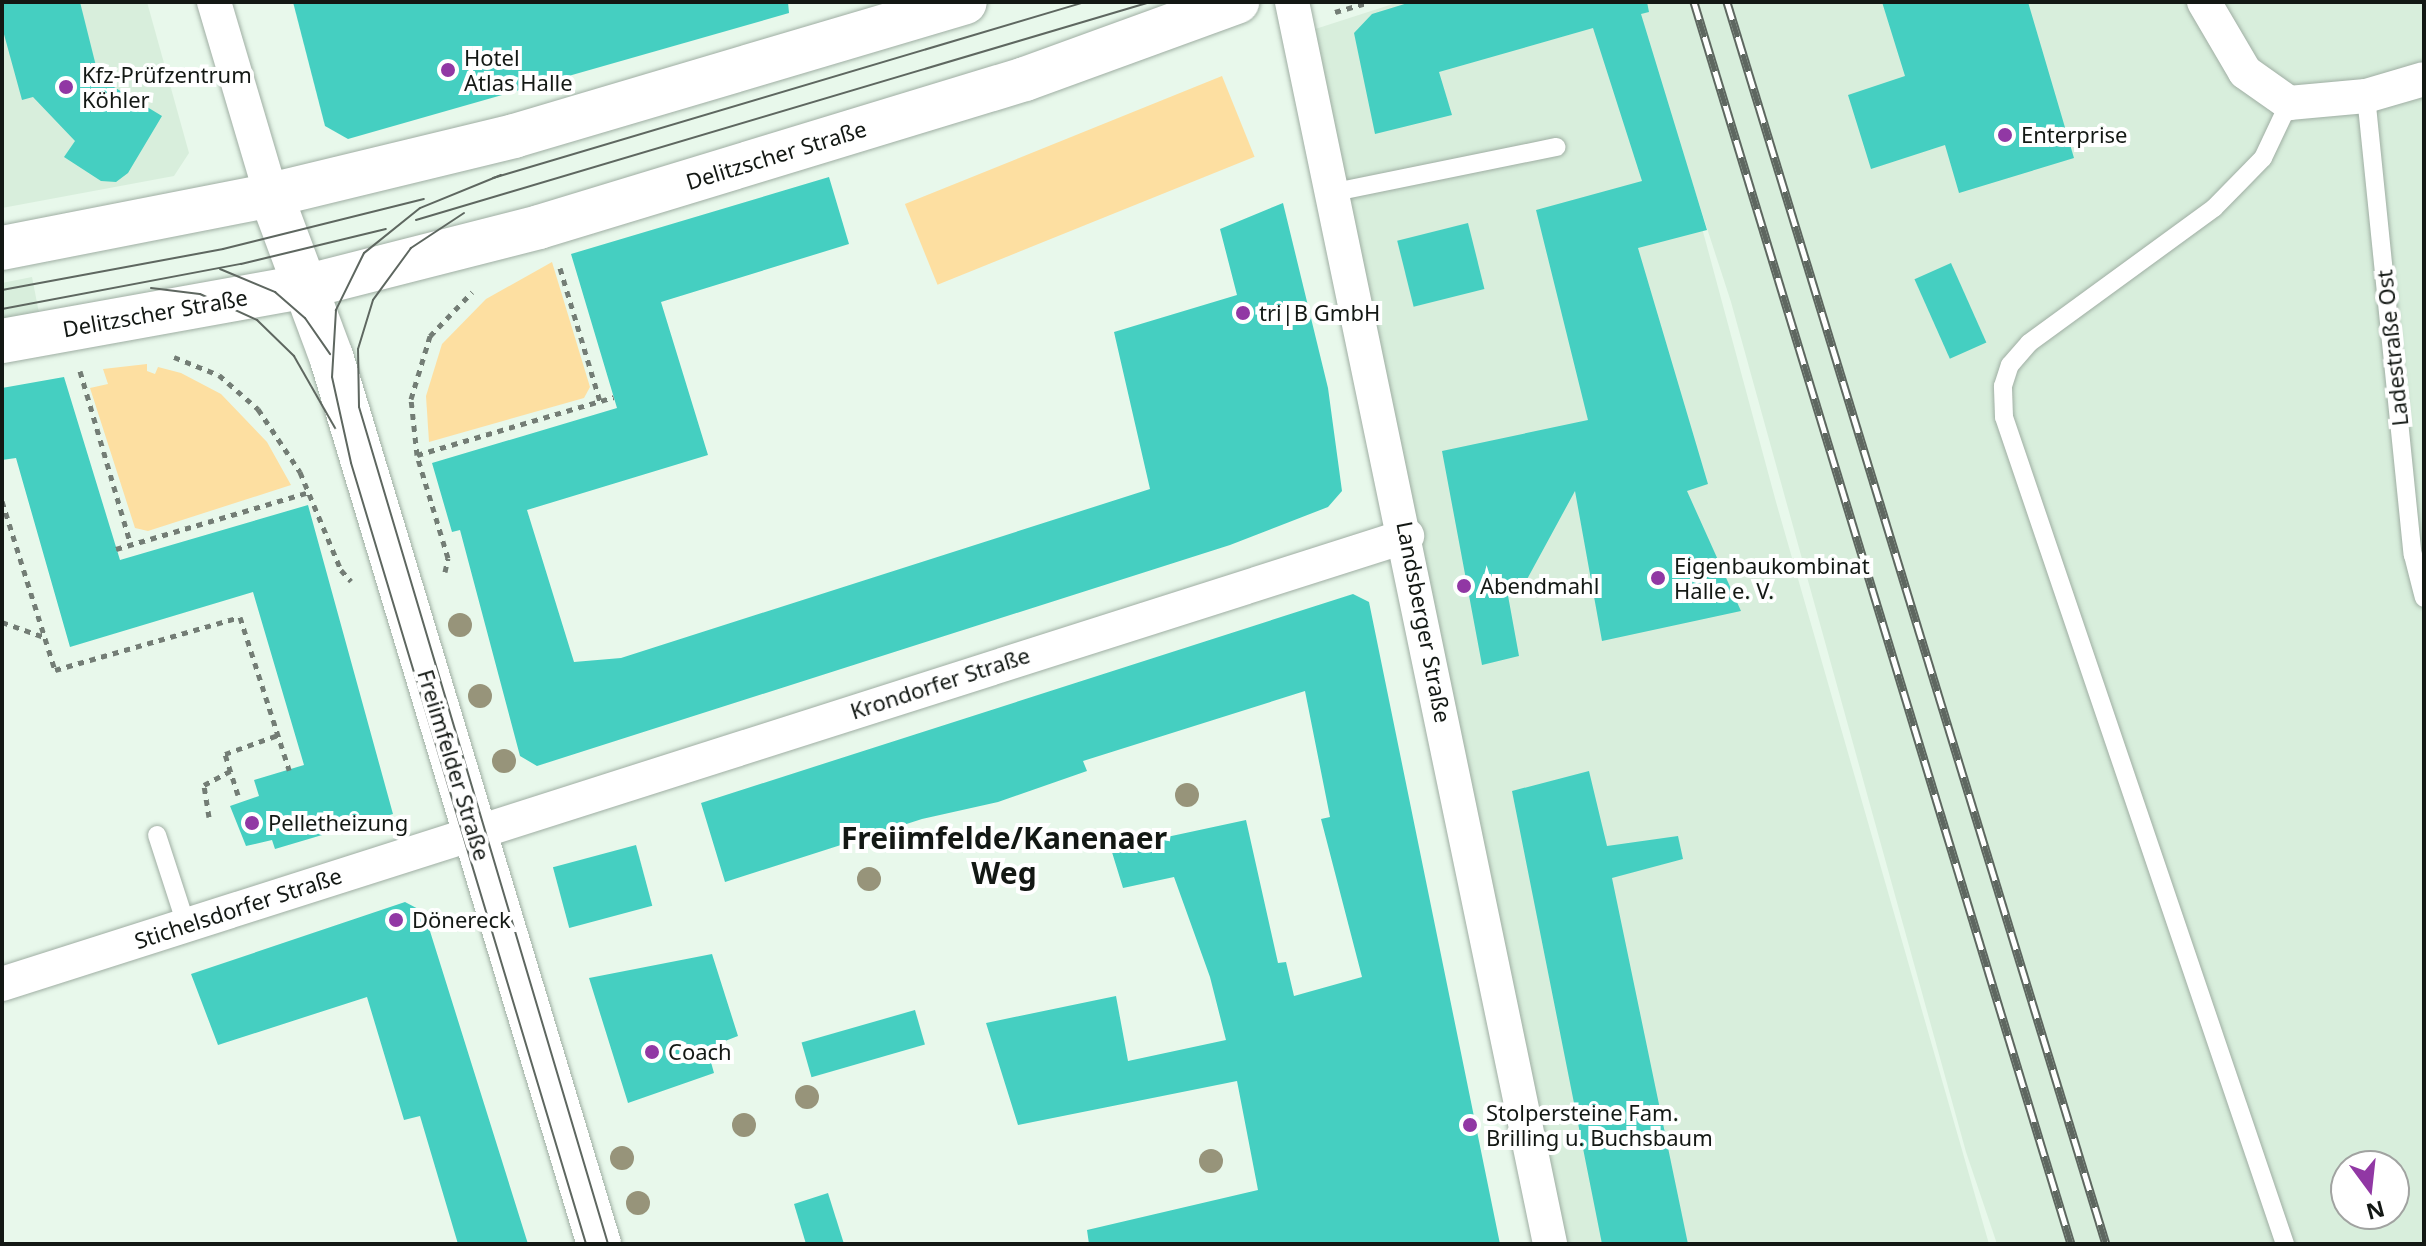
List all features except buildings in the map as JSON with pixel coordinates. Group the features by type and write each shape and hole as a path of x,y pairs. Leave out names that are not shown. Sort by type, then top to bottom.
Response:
{"main road":[{"path":"2,248 271,195 514,136 965,2"},
{"name":"Delitzscher Straße","path":"2,341 308,286 539,227 996,88 1237,2"},
{"path":"271,195 308,286"},
{"name":"Freiimfelder Straße","path":"308,286 599,1244"}],"street":[{"path":"214,2 271,195"},
{"path":"2204,2 2245,72 2289,103 2366,96 2424,79"},
{"name":"Landsberger Straße","path":"1295,13 1407,536 1550,1244"},
{"name":"Krondorfer Straße","path":"473,832 1407,536"},
{"name":"Stichelsdorfer Straße","path":"2,984 473,832"}],"lane":[{"name":"Ladestraße Ost","path":"2366,96 2413,555 2424,598"},
{"path":"2285,1244 2004,417 2003,386 2010,365 2029,343 2214,208 2263,158 2289,103"},
{"path":"1335,192 1556,147"},
{"path":"157,835 186,924"}],"path":[{"path":"1295,13 1369,2"},
{"path":"558,260 600,401"},
{"path":"448,558 417,455 411,399 419,358 446,315 481,286"},
{"path":"168,355 219,375 240,390 279,438 310,492 341,570"},
{"path":"77,359 131,545"},
{"path":"417,455 614,397"},
{"path":"116,549 310,492"},
{"path":"2,501 55,670 240,617 289,770"},
{"path":"2,622 45,637"},
{"path":"238,795 225,754 278,735"},
{"path":"209,817 204,785 230,771"}],"shaded area":[{"path":"2,2 147,2 189,153 174,176 2,208"},
{"path":"1399,2 2424,2 2424,1244 1997,1244 1966,1152 1731,302 1678,139 1776,502 1989,1244 1555,1244 1306,32"},
{"path":"1222,76 1255,157 937,285 905,204"},
{"path":"552,262 590,387 584,398 429,442 426,396 442,344 486,299"},
{"path":"32,277 39,313 2,320 2,283"},
{"path":"147,364 147,371 155,374 158,367 181,373 221,394 267,442 291,485 148,531 135,528 90,388 108,384 103,369"}],"tram line":[{"path":"493,178 1085,2"},
{"path":"416,220 1150,2"},
{"path":"501,175 420,208 364,253 336,310 332,377 351,463 586,1244"},
{"path":"2,290 223,249 424,199"},
{"path":"464,213 411,248 373,300 358,349 359,407 608,1244"},
{"path":"2,309 241,264 386,229"},
{"path":"220,269 275,292 305,318 330,354"},
{"path":"151,288 200,294 257,320 294,356 335,428"}],"railway":[{"path":"1694,2 2071,1244"},
{"path":"1727,2 2106,1244"}],"place":[{"name":"Hotel Atlas Halle","path":"448,70"},
{"name":"Kfz-Prüfzentrum Köhler","path":"66,87"},
{"name":"Enterprise","path":"2005,135"},
{"name":"tri|B GmbH","path":"1243,313"},
{"name":"Eigenbaukombinat Halle e. V.","path":"1658,578"},
{"name":"Abendmahl","path":"1464,586"},
{"name":"Pelletheizung","path":"252,823"},
{"name":"Dönereck","path":"396,920"},
{"name":"Coach","path":"652,1052"},
{"name":"Stolpersteine Fam. Brilling u. Buchsbaum","path":"1470,1125"}],"district":[{"name":"Freiimfelde/Kanenaer Weg","path":"1004,855"}]}
